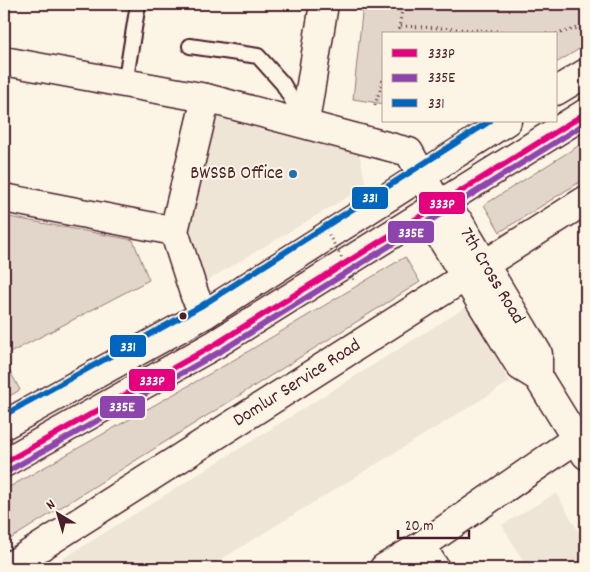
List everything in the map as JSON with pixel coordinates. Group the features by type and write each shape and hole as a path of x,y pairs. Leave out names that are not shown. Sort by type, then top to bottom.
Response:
{"street":[{"path":"304,122 324,4"},
{"path":"4,61 206,98 304,122 409,152 439,206"},
{"path":"558,90 586,73"},
{"path":"205,314 195,296 174,231 206,98"},
{"path":"4,463 216,344 586,113"},
{"path":"4,425 205,314 505,122"},
{"path":"4,198 174,231"},
{"name":"Domlur Service Road","path":"7,568 586,200"},
{"name":"7th Cross Road","path":"439,206 439,234 475,270 520,366 538,377 583,442"},
{"path":"384,568 428,557 583,442"}],"lane":[{"path":"125,84 138,4"},
{"path":"190,46 258,56 283,84 304,122"}],"path":[{"path":"398,32 403,4"},
{"path":"400,26 513,32"},
{"path":"558,33 586,26"},
{"path":"375,105 382,83"},
{"path":"324,226 355,282"}],"shaded area":[{"path":"363,4 586,4 586,45 558,62 558,32 382,32 382,104 353,99"},
{"path":"210,110 359,151 366,186 205,282 187,231"},
{"path":"586,141 586,178 500,232 484,205"},
{"path":"4,216 133,240 149,280 4,356"},
{"path":"405,257 420,282 4,543 4,490 227,364"},
{"path":"466,307 510,382 207,568 48,568"},
{"path":"4,360 20,390 4,399"},
{"path":"556,493 586,544 586,568 527,568 502,525"}],"transit line":[{"name":"333P","path":"4,463 216,344 586,113"},
{"name":"331","path":"4,415 201,306 488,122"},
{"name":"335E","path":"8,471 221,351 586,123"}],"place":[{"name":"BWSSB Office","path":"293,174"}]}
